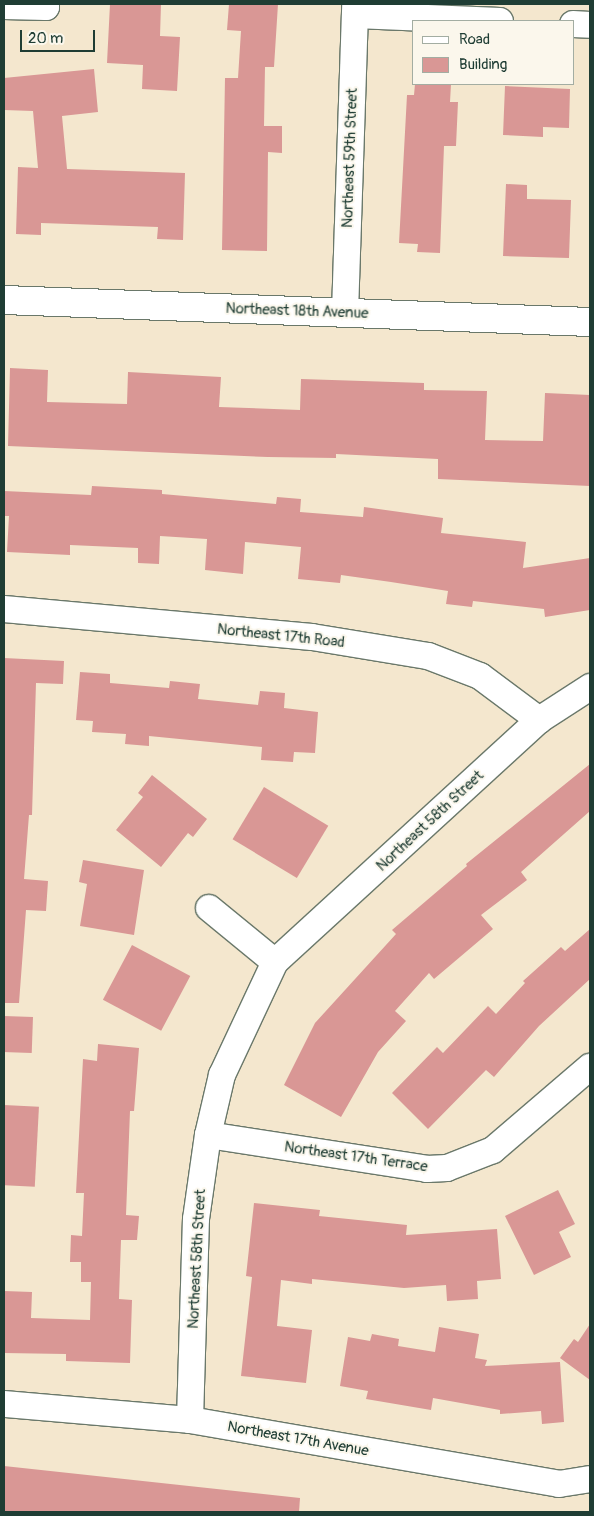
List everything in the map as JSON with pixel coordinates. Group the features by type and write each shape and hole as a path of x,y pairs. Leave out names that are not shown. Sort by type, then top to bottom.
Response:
{"street":[{"path":"4,6 46,6"},
{"path":"355,9 488,20"},
{"name":"Northeast 59th Street","path":"345,313 355,9"},
{"path":"574,24 590,25"},
{"name":"Northeast 18th Avenue","path":"4,300 590,322"},
{"name":"Northeast 17th Road","path":"4,609 312,638 428,656 480,676 539,720"},
{"name":"Northeast 58th Street","path":"190,1420 196,1219 208,1135 222,1075 275,962 539,720 590,687"},
{"path":"210,908 275,962"},
{"name":"Northeast 17th Terrace","path":"208,1135 427,1169 447,1168 493,1150 590,1067"},
{"name":"Northeast 17th Avenue","path":"4,1404 190,1420 559,1484 590,1479"}],"building":[{"path":"110,4 161,4 160,36 180,37 177,91 142,89 143,65 107,63"},
{"path":"229,4 278,4 274,67 265,67 264,126 282,126 282,153 268,152 267,251 222,250 225,78 238,78 241,31 227,30"},
{"path":"94,69 98,112 62,116 67,169 185,173 183,240 157,239 158,227 41,223 41,235 16,234 18,167 38,168 33,111 4,110 4,78"},
{"path":"415,85 451,85 450,102 458,102 456,146 444,146 440,253 417,252 418,244 399,243 407,95 414,95"},
{"path":"505,86 570,89 569,128 543,127 543,137 503,135"},
{"path":"506,184 527,185 527,199 571,200 569,258 503,256"},
{"path":"10,368 48,370 47,402 127,404 128,372 221,377 219,407 300,410 301,379 424,383 424,390 487,391 485,440 543,441 545,393 590,395 590,486 438,479 438,459 336,454 336,458 268,457 8,446"},
{"path":"92,486 162,490 162,494 276,504 277,497 301,499 300,512 363,517 364,507 443,518 441,533 526,542 523,568 590,558 590,610 545,617 544,609 473,601 472,607 446,604 448,591 391,582 341,575 340,583 298,579 301,547 245,542 243,574 205,570 207,539 160,536 159,564 138,563 138,548 70,545 70,555 7,552 9,516 4,516 4,491 91,495"},
{"path":"4,658 64,661 63,684 36,683 32,815 29,815 24,879 48,881 46,911 26,910 19,1003 4,1003"},
{"path":"80,672 110,674 110,683 169,688 170,681 200,684 198,699 258,705 260,691 285,693 284,708 318,712 315,753 294,752 293,762 261,760 262,747 149,736 149,746 125,744 126,734 92,732 93,721 76,720"},
{"path":"590,764 590,811 521,872 527,880 481,915 493,929 434,979 429,973 395,1011 406,1021 378,1052 341,1117 284,1085 315,1023 396,934 392,930 467,866 466,864"},
{"path":"152,775 207,819 193,837 188,833 161,867 116,830 143,797 138,793"},
{"path":"264,787 328,826 297,878 233,839"},
{"path":"83,860 144,870 134,935 80,926 87,884 79,882"},
{"path":"590,929 590,979 539,1026 494,1077 486,1070 428,1129 392,1093 437,1047 443,1053 488,1006 496,1014 525,983 523,981 561,947 565,951"},
{"path":"132,945 190,976 161,1031 103,1000"},
{"path":"4,1016 33,1017 32,1053 4,1052"},
{"path":"98,1044 139,1048 134,1111 130,1111 126,1215 139,1216 137,1240 121,1240 119,1299 132,1300 130,1363 66,1361 66,1354 4,1353 4,1291 32,1292 31,1318 90,1320 91,1282 81,1282 81,1262 70,1262 71,1235 82,1236 84,1193 76,1193 83,1059 97,1061"},
{"path":"4,1105 39,1107 35,1187 4,1185"},
{"path":"558,1190 575,1224 559,1232 571,1257 534,1275 505,1216"},
{"path":"254,1203 320,1210 319,1216 407,1225 406,1235 497,1229 501,1279 477,1281 478,1299 447,1301 446,1285 404,1288 312,1279 312,1284 281,1280 277,1326 312,1330 306,1383 241,1376 252,1277 246,1276"},
{"path":"590,1324 590,1380 560,1358 574,1339 578,1342"},
{"path":"439,1327 479,1334 475,1358 487,1360 485,1366 560,1362 564,1422 542,1424 541,1411 500,1414 500,1410 433,1398 431,1410 366,1399 368,1391 340,1386 348,1337 370,1341 372,1334 399,1339 398,1346 435,1352"},
{"path":"4,1466 300,1498 299,1512 4,1512"}]}
